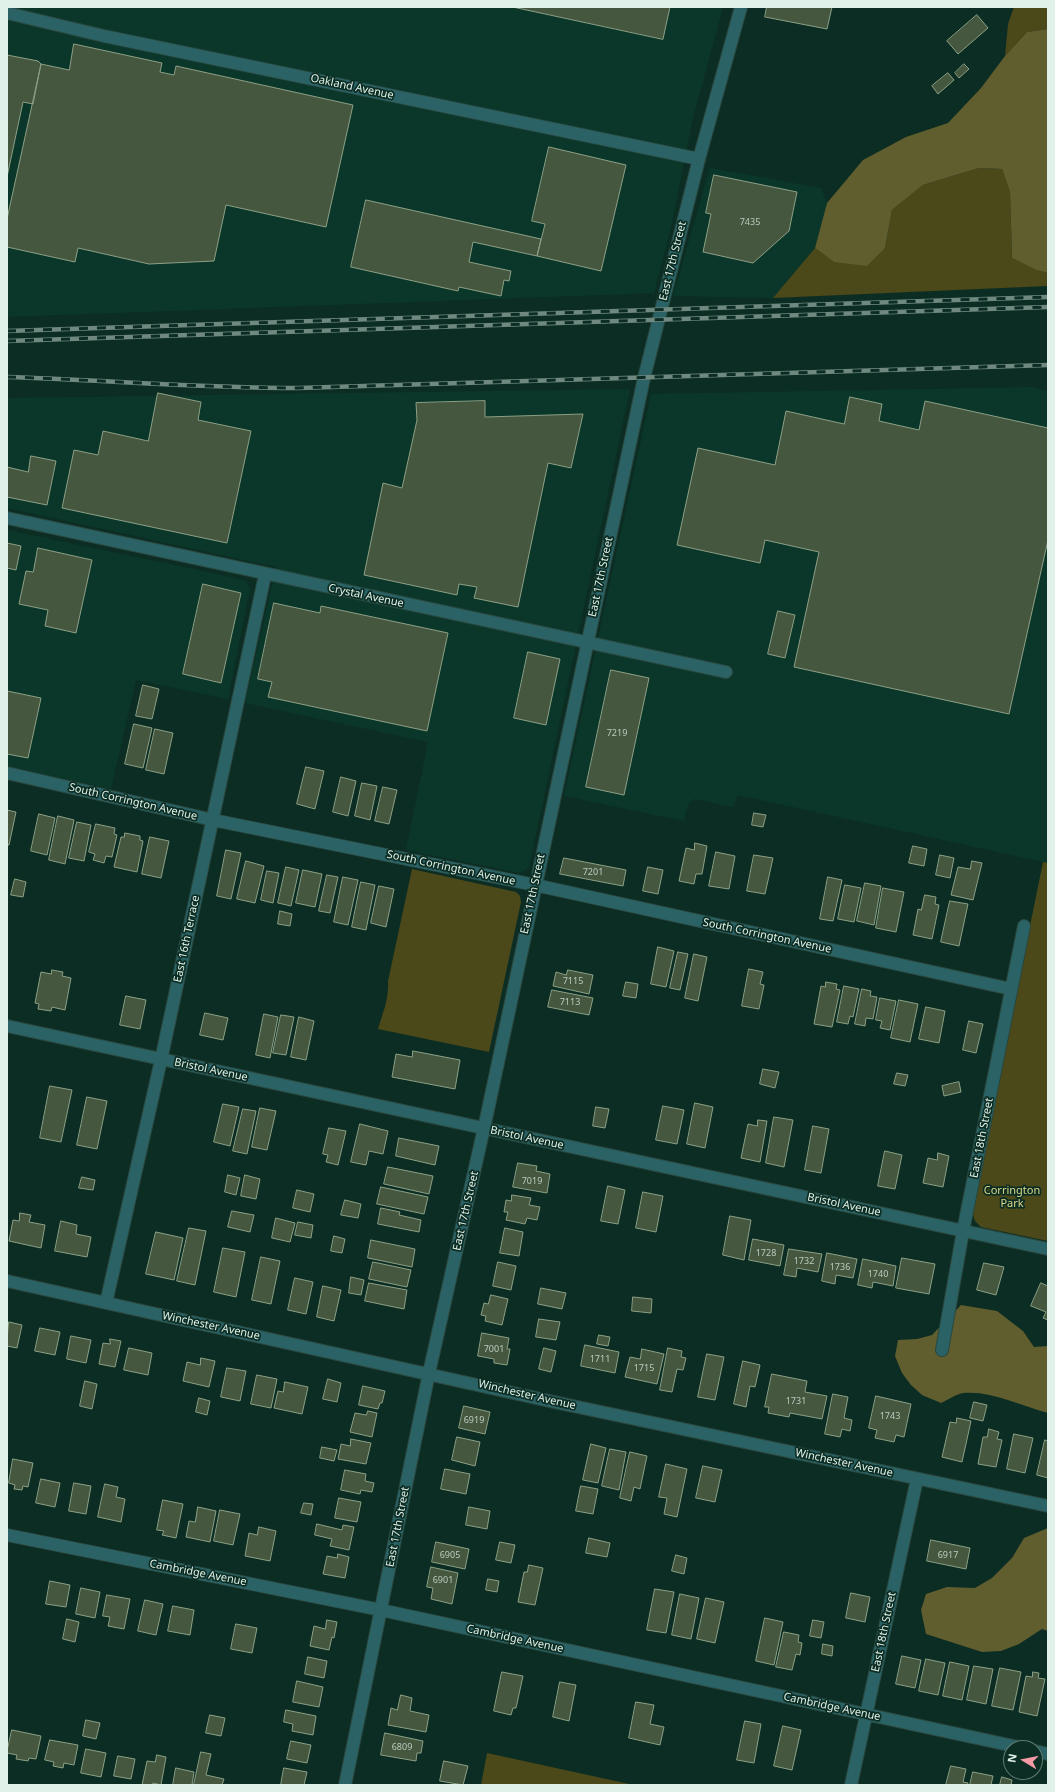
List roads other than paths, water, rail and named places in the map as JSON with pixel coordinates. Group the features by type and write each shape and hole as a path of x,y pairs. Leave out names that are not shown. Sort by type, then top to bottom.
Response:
{"street":[{"name":"East 17th Street","path":"346,1785 429,1373 484,1129 644,378 698,159 741,7"},
{"name":"Oakland Avenue","path":"7,13 104,36 698,159"},
{"name":"Crystal Avenue","path":"7,518 587,644 726,672"},
{"name":"East 16th Terrace","path":"106,1303 161,1060 265,575"},
{"name":"South Corrington Avenue","path":"7,773 213,820 535,885 1011,989"},
{"name":"East 18th Street","path":"942,1350 963,1231 1024,926"},
{"name":"Bristol Avenue","path":"7,1026 484,1129 1048,1248"},
{"name":"Winchester Avenue","path":"7,1281 917,1479 1048,1506"},
{"name":"East 18th Street","path":"851,1785 917,1479"},
{"name":"Cambridge Avenue","path":"7,1535 381,1610 1003,1744"}],"railway":[{"path":"7,331 1048,297"},
{"path":"7,341 1048,307"},
{"path":"7,377 226,387 299,388 1048,365"}],"park label":[{"name":"Corrington Park","path":"1012,1197"}]}
